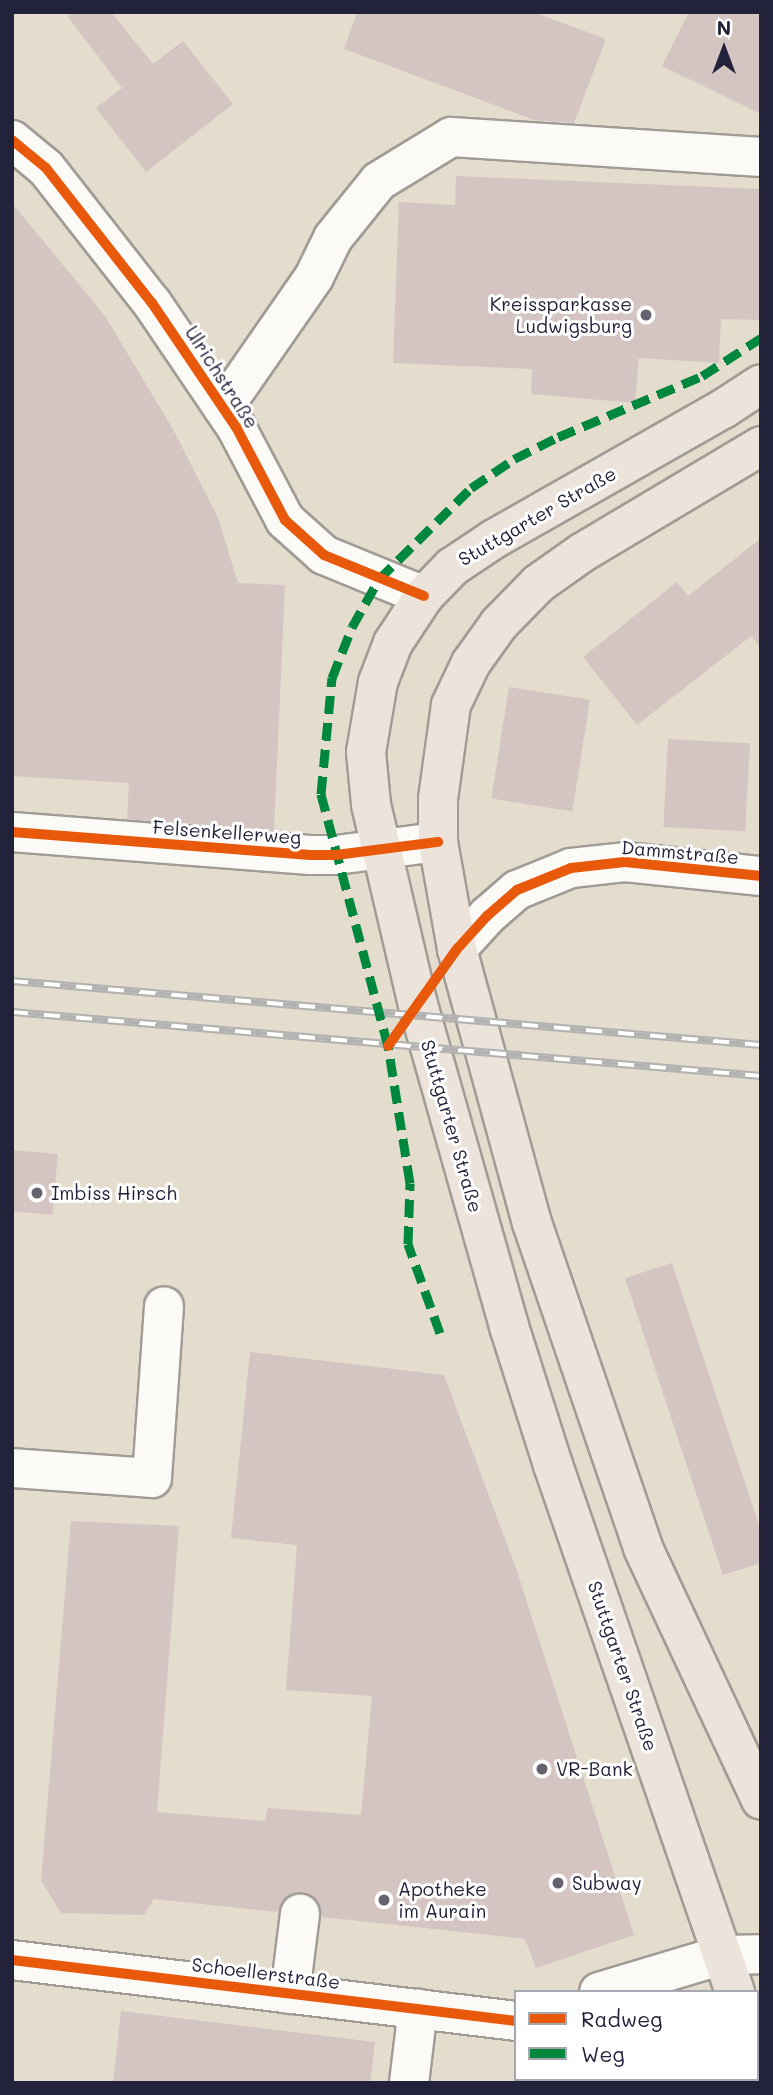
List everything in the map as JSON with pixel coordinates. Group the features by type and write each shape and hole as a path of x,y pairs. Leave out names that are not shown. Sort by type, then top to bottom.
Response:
{"main road":[{"name":"Stuttgarter Straße","path":"733,1990 509,1326 422,1018 381,850 368,780 369,729 378,682 393,643 424,596 452,567 494,539 723,409 761,384"},
{"path":"761,446 583,552 538,584 499,624 471,663 451,705 442,755 439,842 457,949 532,1223 643,1548 761,1800"}],"street":[{"path":"223,408 314,277 333,238 379,181 450,137 761,157"},
{"name":"Ulrichstraße","path":"12,140 46,168 152,303 223,408 285,520 324,555 424,596"},
{"name":"Felsenkellerweg","path":"12,832 310,855 381,850 439,842"},
{"name":"Dammstraße","path":"457,949 487,916 517,890 571,868 625,862 761,876"},
{"path":"12,1468 152,1478 164,1306"},
{"path":"290,1994 300,1914"},
{"path":"606,1990 722,1955 761,1954"},
{"name":"Schoellerstraße","path":"12,1960 514,2021"},
{"path":"409,2083 418,2009"}],"building":[{"path":"74,12 111,12 153,64 183,41 233,104 146,172 96,108 122,88 68,17"},
{"path":"357,12 533,12 606,39 574,123 534,120 344,49"},
{"path":"689,12 761,12 761,114 662,66"},
{"path":"456,176 761,189 761,320 721,319 719,363 639,358 635,403 531,394 532,369 393,363 399,202 455,205"},
{"path":"12,203 105,316 174,431 218,518 238,583 285,585 274,830 127,819 129,783 12,776"},
{"path":"761,538 761,648 751,636 637,725 583,657 677,582 688,596"},
{"path":"509,687 590,700 572,811 491,799"},
{"path":"668,739 750,743 745,831 663,827"},
{"path":"12,1150 58,1154 53,1215 12,1211"},
{"path":"672,1263 761,1531 761,1563 723,1575 625,1278"},
{"path":"250,1352 444,1375 517,1571 634,1935 536,1968 525,1939 322,1917 320,1906 314,1897 302,1892 283,1900 278,1912 154,1899 144,1915 61,1913 41,1880 71,1521 179,1526 157,1812 265,1821 268,1808 361,1815 372,1696 286,1690 297,1545 231,1538"},
{"path":"121,2011 375,2042 370,2083 113,2083"}],"railway":[{"path":"12,981 761,1045"},
{"path":"12,1012 761,1076"}],"marked path":[{"path":"440,1333 408,1244 410,1183 388,1046 321,794 332,678 352,627 379,579 471,488 514,459 558,437 702,376 761,338"}],"cycle path":[{"path":"12,140 46,168 152,303 236,427 285,520 324,555 424,596"},
{"path":"12,832 310,855 336,855 438,842"},
{"path":"388,1046 457,949 487,916 517,890 571,868 625,862 761,876"},
{"path":"12,1960 514,2021"}],"place":[{"name":"Kreissparkasse Ludwigsburg","path":"646,315"},
{"name":"Imbiss Hirsch","path":"37,1193"},
{"name":"VR-Bank","path":"542,1769"},
{"name":"Subway","path":"558,1883"},
{"name":"Apotheke im Aurain","path":"384,1900"}]}
